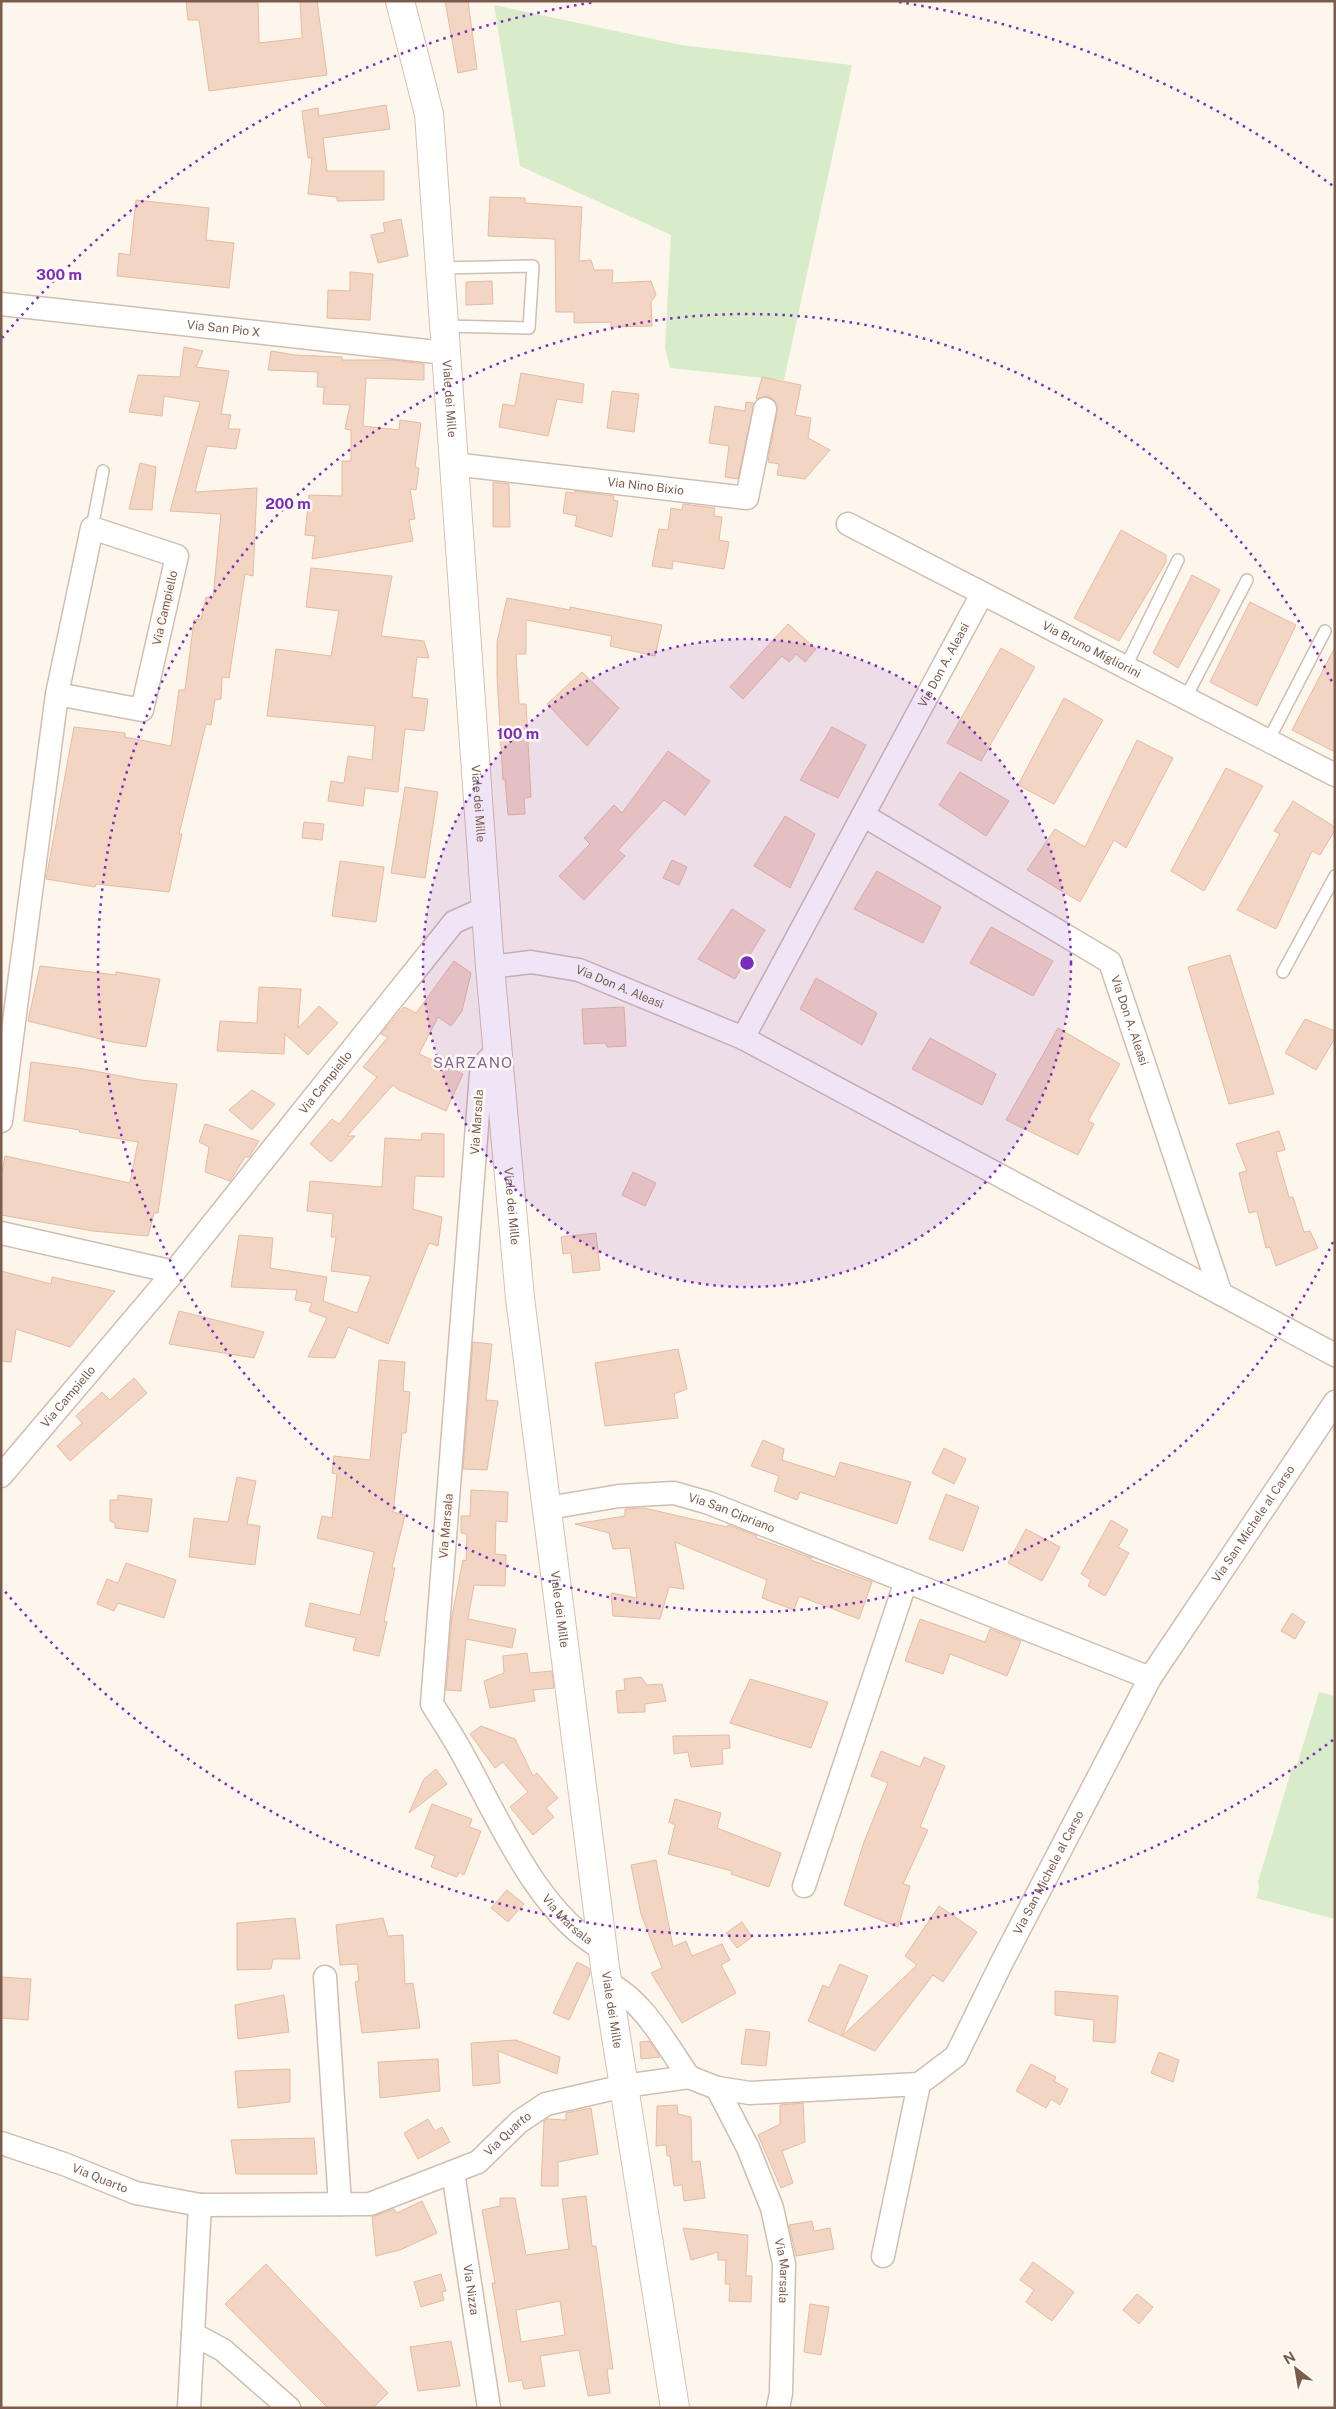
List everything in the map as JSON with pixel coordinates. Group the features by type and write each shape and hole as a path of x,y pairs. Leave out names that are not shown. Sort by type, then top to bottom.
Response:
{"main road":[{"name":"Viale dei Mille","path":"400,1 429,114 488,907 490,967 520,1298 603,1949 675,2408"}],"street":[{"name":"Via San Pio X","path":"1,304 445,340"},
{"name":"Via Nino Bixio","path":"454,464 747,498 765,408"},
{"name":"Via Bruno Migliorini","path":"848,524 1335,775"},
{"name":"Via Campiello","path":"57,694 142,710 177,556 92,528"},
{"path":"1,1121 57,694 92,528"},
{"name":"Via Don A. Aleasi","path":"743,1038 982,594"},
{"name":"Via Don A. Aleasi","path":"863,815 1110,962 1220,1294"},
{"name":"Via Campiello","path":"1,1476 174,1272 454,922 488,907"},
{"name":"Via Don A. Aleasi","path":"490,967 531,962 579,970 743,1038 1335,1355"},
{"name":"Via Marsala","path":"497,1052 487,1061 481,1074 432,1704 458,1745 523,1866 570,1927 588,1941 603,1949"},
{"path":"1,1233 174,1272"},
{"name":"Via San Michele al Carso","path":"919,2084 956,2056 1002,1962 1150,1678 1335,1402"},
{"name":"Via San Cipriano","path":"548,1508 619,1496 674,1493 709,1503 1150,1678"},
{"path":"804,1886 906,1581"},
{"path":"326,1977 340,2204"},
{"path":"608,1984 624,1991 641,2010 689,2077"},
{"path":"624,2086 689,2077 717,2088 750,2093 919,2084 883,2256"},
{"name":"Via Quarto","path":"1,2144 64,2164 136,2193 200,2205 370,2204 478,2162 519,2122 546,2104 624,2086"},
{"name":"Via Marsala","path":"717,2088 748,2148 772,2208 784,2264 781,2393 778,2408"},
{"name":"Via Nizza","path":"453,2172 489,2408"},
{"path":"189,2408 200,2205"},
{"path":"193,2334 223,2350 289,2408"}],"lane":[{"path":"440,268 533,266 528,328 445,340"},
{"path":"92,528 103,471"},
{"path":"1126,668 1178,560"},
{"path":"1185,699 1247,580"},
{"path":"1268,741 1325,631"},
{"path":"1283,972 1335,876"}],"green space":[{"path":"494,5 681,45 852,65 784,380 670,368 665,348 671,235 520,166"},
{"path":"1319,1692 1335,1696 1335,1919 1256,1898 1259,1889 1258,1882 1292,1768 1297,1765"}],"building":[{"path":"186,1 258,1 259,43 302,38 300,1 317,1 327,75 209,91 199,20 188,20"},
{"path":"445,1 468,1 477,69 458,73"},
{"path":"386,105 390,129 323,138 327,171 384,171 384,200 337,201 337,197 308,194 312,158 308,158 302,111 318,108 319,116"},
{"path":"490,197 525,198 525,203 582,207 579,261 591,260 594,270 613,270 612,283 651,281 656,295 651,302 652,326 611,327 611,322 574,323 574,312 556,312 555,239 488,236"},
{"path":"136,200 209,208 206,240 234,243 229,288 117,276 119,253 130,255"},
{"path":"401,219 408,256 378,263 371,235 385,232 383,223"},
{"path":"350,272 373,274 370,320 327,318 328,290 350,291"},
{"path":"492,281 493,304 466,305 466,282"},
{"path":"184,347 203,351 196,367 229,371 221,414 231,415 228,429 240,429 236,449 207,446 195,492 257,488 253,576 245,574 229,678 222,677 221,699 215,700 211,725 206,724 179,834 182,834 169,892 96,884 95,887 46,879 74,727 125,733 125,737 171,746 179,690 185,690 194,620 201,619 206,597 213,598 221,514 170,511 200,402 164,396 162,416 129,412 138,375 180,377"},
{"path":"271,351 295,355 342,357 342,360 392,360 424,364 424,380 366,378 363,426 399,430 400,420 421,423 415,467 419,468 416,490 410,489 415,519 409,520 413,541 312,559 315,536 305,535 309,495 342,496 342,461 351,461 351,430 345,429 350,405 323,404 324,387 317,387 318,372 268,370"},
{"path":"521,373 584,384 582,403 557,399 548,436 499,427 503,404 515,406"},
{"path":"762,377 801,385 795,415 811,418 808,438 830,450 805,479 777,475 779,464 768,462 778,405 768,396 756,399"},
{"path":"612,391 639,394 634,432 607,428"},
{"path":"746,402 754,403 738,479 725,477 729,446 709,443 715,406 745,411"},
{"path":"140,463 156,467 152,510 129,509"},
{"path":"493,482 509,484 510,527 493,527"},
{"path":"575,491 614,496 613,500 618,501 612,537 575,526 577,516 563,513 566,492 575,493"},
{"path":"683,504 715,508 714,516 722,517 719,540 729,542 724,569 673,561 672,569 652,566 659,529 668,530 671,508 682,510"},
{"path":"1121,530 1166,555 1166,562 1119,641 1074,618"},
{"path":"311,568 392,576 381,636 424,641 429,658 417,657 412,697 428,699 424,731 405,729 398,792 365,788 363,806 328,801 331,781 344,783 348,756 372,760 375,726 267,716 276,649 331,656 339,611 306,607"},
{"path":"1192,575 1220,590 1178,668 1153,653"},
{"path":"507,598 570,610 570,607 662,625 655,656 610,646 612,636 526,620 526,654 516,654 519,704 526,704 531,797 524,798 525,814 508,815 505,779 503,780 497,676 497,642"},
{"path":"1250,602 1296,625 1257,706 1210,682"},
{"path":"788,624 816,649 805,662 796,654 789,662 782,656 743,699 730,687"},
{"path":"1335,647 1335,752 1292,730"},
{"path":"1001,648 1035,667 981,761 947,743"},
{"path":"582,672 619,708 587,746 547,704"},
{"path":"1064,698 1103,720 1054,804 1018,785"},
{"path":"832,727 866,745 838,798 800,780"},
{"path":"1137,740 1173,758 1126,848 1114,840 1080,902 1027,870 1055,829 1085,847"},
{"path":"668,751 710,781 685,815 664,800 618,850 625,856 584,900 559,876 590,844 584,838 614,805 622,813"},
{"path":"1226,768 1263,786 1204,891 1171,871"},
{"path":"960,772 1009,801 986,836 939,805"},
{"path":"405,787 438,792 425,878 391,873"},
{"path":"1293,801 1335,827 1335,830 1320,855 1312,851 1276,929 1237,910 1280,834 1274,831"},
{"path":"785,816 815,834 790,888 754,866"},
{"path":"304,822 324,824 322,840 302,838"},
{"path":"672,860 687,867 679,885 663,878"},
{"path":"340,861 384,867 376,922 332,916"},
{"path":"877,871 941,907 923,943 854,909"},
{"path":"732,909 765,930 735,979 698,959"},
{"path":"991,927 1053,961 1033,996 970,963"},
{"path":"1230,955 1274,1094 1229,1104 1188,967"},
{"path":"454,961 471,973 462,1011 451,1026 438,1017 419,1054 463,1074 446,1111 399,1090 393,1085 347,1136 355,1136 331,1162 310,1144 332,1119 339,1124 377,1077 363,1067 388,1037 381,1034 404,1007 416,1013"},
{"path":"40,966 116,975 116,972 160,979 146,1047 112,1042 28,1021"},
{"path":"816,978 877,1013 862,1045 800,1009"},
{"path":"259,987 301,989 298,1028 319,1006 338,1023 308,1055 285,1034 284,1054 217,1051 220,1021 257,1023"},
{"path":"624,1007 626,1046 607,1047 606,1043 584,1044 582,1009"},
{"path":"1305,1019 1335,1031 1335,1038 1316,1070 1285,1053"},
{"path":"1058,1028 1120,1064 1088,1121 1094,1124 1078,1155 1006,1120"},
{"path":"930,1038 996,1074 982,1105 912,1069"},
{"path":"31,1062 177,1084 158,1213 154,1213 148,1236 93,1231 1,1215 1,1177 5,1156 130,1183 138,1142 24,1121"},
{"path":"252,1090 275,1104 252,1130 229,1110"},
{"path":"205,1124 259,1141 249,1157 245,1157 230,1181 205,1172 209,1147 199,1142"},
{"path":"1279,1131 1285,1150 1276,1152 1289,1197 1293,1197 1304,1232 1310,1231 1318,1248 1276,1266 1270,1247 1266,1248 1257,1211 1249,1213 1239,1173 1247,1171 1236,1144"},
{"path":"422,1133 444,1134 444,1177 415,1176 413,1209 442,1217 438,1246 429,1243 388,1344 348,1327 335,1358 308,1357 327,1318 309,1311 312,1303 295,1300 297,1290 231,1287 239,1235 273,1238 270,1268 327,1277 323,1301 357,1313 371,1276 331,1271 336,1237 331,1237 333,1214 307,1211 310,1181 382,1187 385,1138 421,1140"},
{"path":"633,1172 656,1183 645,1206 622,1195"},
{"path":"596,1233 600,1270 573,1273 571,1253 563,1254 561,1237"},
{"path":"1,1271 51,1284 52,1277 115,1291 70,1347 16,1329 11,1362 1,1361"},
{"path":"179,1311 264,1332 254,1358 169,1344"},
{"path":"473,1342 492,1344 486,1400 498,1401 487,1470 463,1469"},
{"path":"678,1349 687,1389 674,1394 678,1418 605,1426 595,1363"},
{"path":"379,1360 405,1362 403,1391 410,1392 406,1433 402,1433 393,1512 405,1515 392,1568 395,1568 384,1621 387,1622 379,1656 353,1650 356,1638 305,1626 310,1603 360,1615 374,1552 317,1538 322,1516 332,1518 337,1474 332,1473 334,1456 370,1460"},
{"path":"134,1378 147,1393 70,1461 57,1446 82,1423 76,1416 102,1392 110,1400"},
{"path":"763,1440 784,1449 782,1460 835,1477 840,1462 911,1482 897,1524 800,1492 797,1500 774,1491 779,1476 751,1466"},
{"path":"944,1448 966,1459 954,1484 932,1473"},
{"path":"237,1477 256,1481 247,1524 260,1526 255,1565 189,1557 194,1518 228,1522"},
{"path":"471,1490 508,1492 507,1522 496,1521 495,1554 506,1555 505,1586 474,1585 468,1619 516,1629 512,1648 466,1639 461,1691 446,1690 452,1616 463,1560 466,1561 467,1534 461,1533 461,1516 470,1516"},
{"path":"946,1494 979,1507 963,1551 929,1539"},
{"path":"118,1495 152,1499 148,1532 115,1528 115,1523 110,1521 110,1500 118,1500"},
{"path":"644,1508 727,1527 728,1525 757,1536 756,1538 812,1558 811,1560 872,1582 859,1619 799,1596 794,1610 762,1598 767,1580 675,1542 684,1589 669,1587 660,1619 613,1616 611,1593 637,1598 630,1548 613,1549 609,1533 575,1524 625,1516 625,1509"},
{"path":"1111,1520 1128,1530 1118,1547 1129,1553 1105,1596 1088,1586 1091,1580 1081,1574"},
{"path":"1026,1529 1060,1547 1042,1581 1008,1563"},
{"path":"126,1563 176,1580 164,1618 118,1603 114,1611 97,1604 107,1579 118,1583"},
{"path":"1292,1613 1305,1622 1295,1639 1281,1631"},
{"path":"920,1619 985,1642 990,1629 1021,1641 1007,1676 950,1654 943,1674 905,1661"},
{"path":"527,1653 530,1673 552,1671 554,1688 533,1690 535,1701 490,1708 484,1681 504,1673 503,1656"},
{"path":"641,1677 647,1685 662,1684 666,1701 645,1704 645,1712 618,1713 616,1691 625,1690 624,1679"},
{"path":"750,1679 828,1702 811,1748 730,1723"},
{"path":"481,1726 515,1739 533,1776 537,1773 558,1798 546,1808 554,1817 533,1835 510,1807 528,1792 503,1762 495,1768 470,1734"},
{"path":"729,1735 730,1748 722,1749 723,1764 691,1767 688,1752 674,1754 673,1736"},
{"path":"881,1751 920,1767 924,1757 945,1766 920,1827 928,1830 903,1884 910,1886 898,1927 844,1905 864,1842 888,1783 871,1776"},
{"path":"436,1769 447,1784 409,1813 424,1779"},
{"path":"675,1799 721,1813 717,1828 781,1853 769,1887 731,1874 732,1871 668,1854 675,1825 669,1822"},
{"path":"432,1804 472,1819 469,1827 481,1831 464,1875 459,1872 457,1877 431,1867 435,1856 415,1848"},
{"path":"656,1860 673,1947 686,1941 692,1956 722,1944 730,1960 721,1965 736,1993 682,2023 651,1973 662,1968 641,1914 631,1865"},
{"path":"507,1890 524,1904 508,1922 491,1908"},
{"path":"939,1906 977,1932 943,1982 933,1975 875,2051 842,2036 917,1965 905,1956"},
{"path":"295,1918 300,1959 273,1959 271,1969 237,1970 237,1923"},
{"path":"383,1918 388,1936 403,1935 405,1984 413,1983 420,2028 362,2033 355,1982 359,1981 357,1964 340,1965 336,1925"},
{"path":"742,1922 752,1937 737,1948 726,1933"},
{"path":"577,1962 589,1968 590,1974 569,2020 553,2013"},
{"path":"840,1964 868,1976 842,2036 808,2021 823,1985 829,1988"},
{"path":"1,1977 31,1979 28,2020 1,2018"},
{"path":"1055,1991 1118,1996 1115,2043 1093,2041 1094,2020 1055,2015"},
{"path":"284,1995 289,2032 238,2039 235,2005"},
{"path":"746,2029 770,2032 766,2066 741,2064"},
{"path":"516,2040 560,2057 557,2074 498,2051 500,2083 473,2086 471,2043"},
{"path":"649,2041 660,2057 641,2059 640,2042"},
{"path":"1159,2052 1179,2060 1173,2082 1151,2073"},
{"path":"438,2059 440,2091 380,2098 378,2062"},
{"path":"1031,2064 1056,2077 1054,2081 1068,2089 1060,2105 1051,2099 1046,2108 1016,2091"},
{"path":"290,2069 290,2102 238,2108 235,2071"},
{"path":"803,2103 805,2142 782,2151 793,2183 781,2188 758,2135 780,2124 780,2105"},
{"path":"677,2105 678,2114 691,2117 692,2162 700,2161 705,2198 684,2201 682,2185 674,2186 670,2156 667,2156 666,2145 656,2146 657,2106"},
{"path":"591,2108 598,2154 558,2162 558,2186 541,2186 544,2121 547,2119 566,2120 566,2113"},
{"path":"428,2119 435,2131 442,2127 450,2142 418,2159 404,2133"},
{"path":"314,2138 317,2174 236,2174 231,2140"},
{"path":"586,2196 592,2246 596,2246 613,2369 607,2369 610,2393 588,2396 579,2350 540,2356 545,2386 524,2389 522,2380 509,2382 492,2283 495,2283 482,2210 500,2206 500,2198 515,2198 526,2255 569,2249 562,2199","holes":["560,2301 565,2335 521,2342 516,2310"]},
{"path":"422,2201 437,2233 400,2250 376,2256 372,2217 394,2209 397,2213"},
{"path":"812,2221 814,2231 830,2228 834,2249 796,2256 789,2225"},
{"path":"683,2228 748,2235 746,2276 752,2276 751,2302 729,2301 730,2284 725,2284 726,2260 718,2260 718,2252 691,2260"},
{"path":"1033,2262 1074,2292 1052,2321 1026,2302 1034,2290 1020,2280"},
{"path":"266,2264 388,2393 373,2408 328,2408 225,2304"},
{"path":"441,2274 446,2291 442,2292 444,2300 421,2307 414,2282"},
{"path":"1137,2294 1153,2307 1139,2324 1123,2310"},
{"path":"810,2304 829,2307 821,2355 804,2352"},
{"path":"451,2341 460,2386 418,2391 410,2347"}],"district":[{"name":"SARZANO","path":"473,1062"}]}
